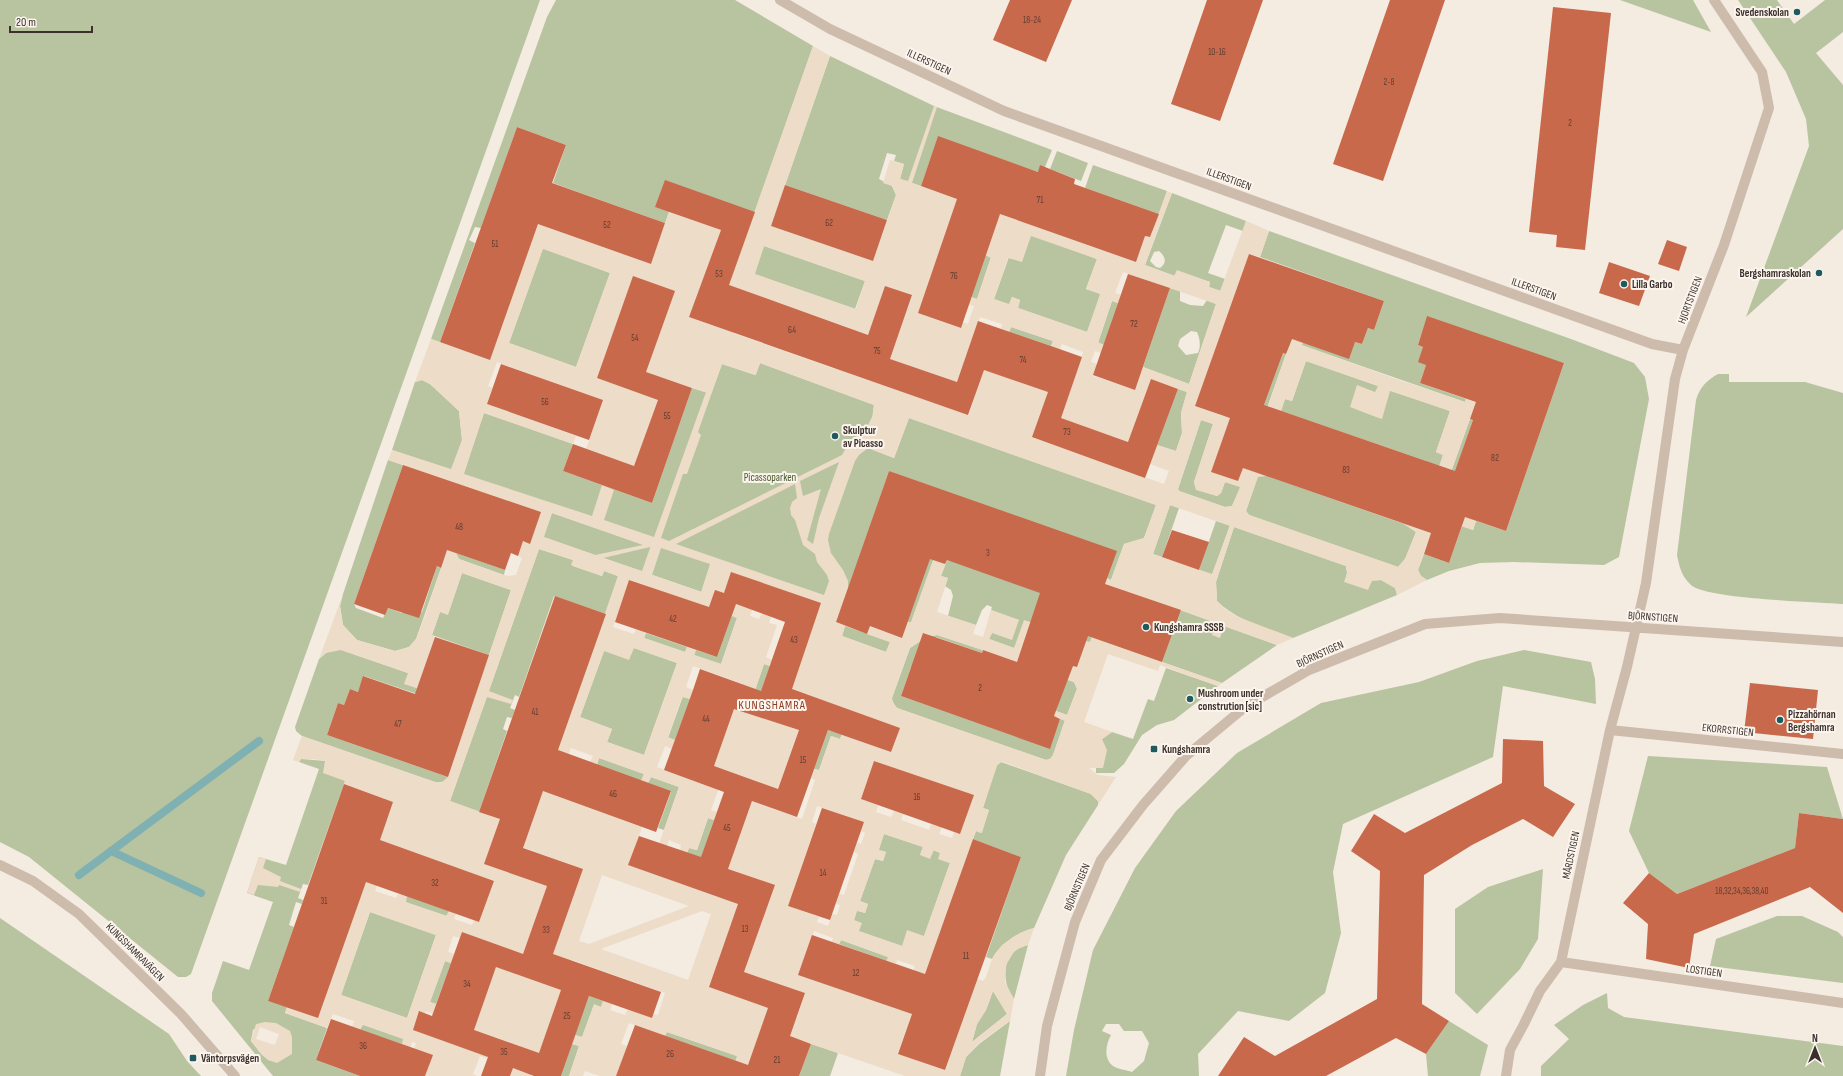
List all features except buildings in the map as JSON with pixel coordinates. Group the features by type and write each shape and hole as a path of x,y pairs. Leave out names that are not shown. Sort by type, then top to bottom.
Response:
{"street":[{"name":"ILLERSTIGEN","path":"780,0 830,29 1004,110 1652,344 1683,350"},
{"name":"HJORTSTIGEN","path":"1636,628 1646,583 1675,379 1683,350 1724,245 1769,108 1762,72 1714,0"},
{"name":"BJÖRNSTIGEN","path":"1040,1076 1048,1026 1075,922 1101,860 1143,805 1186,756 1245,707 1309,670 1425,624 1500,618 1843,642"},
{"name":"MÅRDSTIGEN","path":"1506,1076 1510,1050 1540,991 1561,962 1610,730 1636,628"},
{"name":"EKORRSTIGEN","path":"1610,730 1843,754"},
{"name":"KUNGSHAMRAVÄGEN","path":"0,865 33,881 79,914 181,1014 235,1076"},
{"name":"LOSTIGEN","path":"1561,962 1843,1003"}],"green space":[{"path":"0,0 540,0 191,974 186,977 178,977 29,857 0,842"},
{"path":"556,0 735,0 813,46 755,212 669,212 665,223 564,187 553,183 566,145 517,127 481,228 475,227 469,240 475,243 440,342 431,339 547,17"},
{"path":"1620,0 1693,0 1711,32"},
{"path":"1738,0 1777,0 1794,24 1825,0 1843,0 1843,32 1816,53 1843,85 1843,229 1746,317 1809,146 1806,119 1786,72"},
{"path":"830,56 934,106 1052,150 1045,167 1038,172 938,137 921,186 900,179 904,164 894,161 896,155 887,153 879,179 892,186 896,195 887,220 785,185"},
{"path":"1057,151 1088,163 1081,181 1050,169"},
{"path":"1093,165 1167,191 1159,214 1085,188"},
{"path":"1172,193 1246,221 1243,231 1226,225 1208,273 1225,279 1221,291 1209,287 1210,282 1177,271 1175,276 1145,265","holes":["1159,251 1165,262 1160,268 1156,267 1150,261 1154,252"]},
{"path":"1269,231 1634,363 1645,377 1649,399 1619,557 1604,565 1514,562 1480,563 1449,571 1427,580 1421,576 1418,570 1424,554 1449,563 1462,526 1473,530 1476,521 1506,531 1564,363 1426,320 1418,345 1423,347 1426,365 1420,383 1466,399 1465,402 1301,345 1303,342 1355,342 1362,344 1368,328 1374,330 1384,301 1260,257"},
{"path":"1031,235 1097,259 1086,289 1101,294 1087,332 1018,308 1020,300 1012,297 1009,305 994,299 1009,257"},
{"path":"764,246 865,281 855,309 754,274"},
{"path":"543,248 610,273 576,367 509,343"},
{"path":"985,255 991,257 977,299 971,297"},
{"path":"1170,288 1180,291 1180,301 1190,305 1203,306 1207,300 1216,304 1189,384 1143,367","holes":["1191,331 1197,332 1200,342 1198,353 1186,355 1178,346 1180,339"]},
{"path":"1112,301 1118,303 1104,345 1098,343"},
{"path":"1011,327 1053,341 1051,346 1009,332"},
{"path":"1283,353 1286,354 1265,414 1261,413"},
{"path":"1306,361 1450,411 1436,452 1443,455 1430,494 1426,461 1281,411 1285,399 1292,401"},
{"name":"Picassoparken","path":"760,363 874,405 868,448 894,458 909,418 1156,505 1144,538 1124,544 1111,580 889,471 843,603 821,603 731,572 722,599 543,537 552,513 650,547 463,474 484,413 573,444 563,471 652,503 692,388 711,394 722,364 755,375"},
{"path":"1718,374 1729,374 1729,382 1805,382 1843,393 1843,604 1763,599 1717,594 1701,590 1691,585 1683,575 1677,555 1696,400 1699,391 1704,385"},
{"path":"422,380 430,384 459,411 462,440 452,470 392,450 415,382"},
{"path":"1178,389 1187,392 1181,413 1182,433 1176,451 1157,445"},
{"path":"1470,419 1473,420 1447,496 1441,500"},
{"path":"1201,420 1213,424 1194,482 1196,489 1217,496 1221,493 1225,482 1241,487 1232,506 1225,507 1179,491 1178,489"},
{"path":"388,460 403,465 354,604 356,608 383,618 388,608 402,613 405,606 422,612 437,566 441,568 416,639 409,647 395,651 357,640 343,625 340,606"},
{"path":"1258,476 1267,476 1404,524 1416,532 1405,559 1398,567 1249,515 1246,511"},
{"path":"1170,505 1179,508 1162,557 1153,554"},
{"path":"1216,521 1230,525 1212,575 1199,570"},
{"path":"1234,527 1346,566 1347,573 1345,582 1381,580 1395,588 1397,595 1293,638 1243,619 1225,608 1217,601 1216,582"},
{"path":"539,549 573,560 573,566 602,576 604,571 618,576 606,614 554,596 519,697 515,695 510,708 515,710 512,718 507,717 503,729 507,731 479,812 450,801"},
{"path":"456,553 505,570 504,575 459,559"},
{"path":"931,555 935,555 911,623 907,622"},
{"path":"947,560 1109,586 1090,643 1030,622 1014,648 989,639 992,633 1019,620 991,610 992,607 987,605 982,610 976,625 948,616 953,596 951,590 945,586 948,578 941,576"},
{"path":"462,573 511,590 489,655 432,635 440,612 448,614"},
{"path":"1181,610 1216,623 1212,635 1224,626 1277,645 1222,683 1162,662"},
{"path":"732,615 737,618 721,664 694,655 696,650 717,657"},
{"path":"845,626 890,642 886,652 842,636"},
{"path":"646,633 687,647 685,652 644,638"},
{"path":"937,635 983,650 982,653 936,637 930,655 911,667 901,696 1049,748 1060,719 1065,720 1053,755 1050,759 1046,760 897,708 892,701 892,698 910,648 925,638"},
{"path":"634,648 677,663 644,755 607,742 612,729 580,717 604,651"},
{"path":"334,650 341,650 408,673 425,691 423,696 364,676 358,692 350,689 344,705 338,703 327,735 448,777 445,780 435,782 302,736 296,731 295,727 319,659 326,653"},
{"path":"1524,650 1591,662 1595,679 1596,704 1503,686 1493,757 1343,824 1333,872 1341,933 1325,993 1289,1021 1238,1011 1198,1054 1199,1076 1066,1076 1074,1030 1093,950 1135,868 1176,811 1237,753 1321,703 1419,682 1477,661","holes":["1106,1024 1119,1024 1124,1031 1142,1031 1149,1043 1144,1061 1132,1072 1113,1066 1108,1059 1106,1051 1111,1035 1102,1031"]},
{"path":"764,664 770,666 755,709 749,708"},
{"path":"1166,668 1218,686 1174,720 1157,725 1142,735 1124,764 1114,773 1096,773 1096,768 1103,768 1102,739 1112,732 1133,739 1148,699 1154,701"},
{"path":"1059,677 1074,682 1077,689 1067,715 1056,711 1059,701"},
{"path":"683,696 690,699 675,740 668,738"},
{"path":"828,730 842,734 840,739 831,736 819,770 814,769"},
{"path":"1648,756 1827,767 1843,819 1799,813 1795,848 1677,894 1649,873 1629,831"},
{"path":"599,758 644,774 641,781 597,765"},
{"path":"301,759 326,761 345,781 308,885 303,884 298,898 303,900 302,904 296,902 289,925 294,927 268,1001 287,1007 285,1013 327,1028 316,1060 360,1076 273,1076 212,1001 212,993 223,961 249,970 273,902 247,893 259,857 286,865 319,769 299,762","holes":["265,1022 292,1037 262,1055 251,1041 253,1030"]},
{"path":"1001,762 1091,794 1098,801 1098,805 1066,855 1034,928 1022,932 1010,939 1000,948 992,959 986,957 1021,857 973,839 976,831 981,833 989,810 983,808 996,766"},
{"path":"651,777 679,787 664,830 658,828 671,792 648,783"},
{"path":"708,818 714,820 701,858 687,853 689,848 697,850"},
{"path":"884,834 923,847 920,855 933,850 940,853 939,859 950,863 924,936 902,946 858,931 854,920 857,910 865,913 868,904 860,901 875,859 883,861 886,852 878,850"},
{"path":"1543,869 1538,939 1520,969 1477,1014 1455,993 1455,909 1488,887"},
{"path":"407,896 449,911 447,916 405,902"},
{"path":"370,912 436,935 407,1018 341,995"},
{"path":"1777,916 1802,916 1838,932 1843,937 1843,983 1710,966 1716,939"},
{"path":"0,918 169,1034 187,1061 201,1076 0,1076"},
{"path":"841,940 888,957 887,961 839,944"},
{"path":"1028,945 1014,999 1007,984 1005,975 1006,967 1008,960 1013,953 1019,948"},
{"path":"445,961 451,963 436,1004 430,1002"},
{"path":"993,991 1007,1014 972,1042 977,1024 986,1010"},
{"path":"1607,993 1608,1008 1624,1017 1843,1046 1843,1076 1541,1076 1541,1066 1569,1039 1554,1025 1583,1005"},
{"path":"589,996 603,1001 601,1007 594,1005 582,1037 575,1035"},
{"path":"1010,1021 1000,1076 960,1076 966,1057 979,1044"},
{"path":"1449,1021 1488,1045 1480,1076 1428,1076 1426,1054"},
{"path":"362,1024 404,1039 402,1044 360,1030"},
{"path":"667,1032 737,1056 736,1061 665,1036"},
{"path":"572,1044 579,1046 569,1076 561,1076"},
{"path":"811,1044 838,1053 830,1076 799,1076"}],"shaded area":[{"path":"813,46 830,56 771,226 873,261 896,195 892,186 883,183 890,160 904,164 900,179 908,181 934,106 937,107 912,183 1136,262 1145,236 1150,237 1167,191 1172,193 1145,265 1174,276 1177,270 1210,282 1209,287 1220,291 1246,221 1251,223 1269,231 1260,257 1249,254 1195,406 1223,416 1265,414 1286,354 1283,353 1288,337 1303,342 1302,345 1396,379 1465,402 1466,399 1476,402 1478,404 1473,420 1470,419 1441,499 1476,521 1473,530 1436,518 1418,570 1421,576 1427,580 1397,595 1395,588 1381,580 1372,581 1368,590 1344,582 1347,573 1346,566 1234,527 1216,582 1217,601 1225,609 1236,616 1293,638 1277,645 1224,626 1220,638 1212,635 1216,623 1129,592 1111,644 1222,683 1218,686 1160,665 1158,671 1108,654 1084,722 1112,732 1102,739 1107,750 1103,768 1089,768 1098,775 1116,777 1098,805 1098,801 1091,794 1004,762 998,763 983,808 989,810 982,833 976,831 898,1053 945,1070 977,979 983,981 986,977 992,959 1002,945 1020,933 1034,928 1028,945 1015,950 1006,965 1005,982 1014,999 1010,1021 979,1043 966,1057 960,1076 905,1076 762,1027 744,1076 731,1076 737,1056 667,1032 665,1036 629,1023 621,1044 627,1046 620,1066 629,1076 600,1076 585,1071 583,1076 569,1076 579,1046 572,1044 575,1035 582,1037 594,1004 601,1007 603,1001 612,1004 610,1010 625,1015 628,1009 652,1018 654,1014 658,1015 665,993 572,960 531,1076 510,1076 520,1046 495,1037 487,1058 480,1056 473,1074 477,1076 425,1076 432,1056 414,1049 416,1043 412,1042 410,1048 402,1044 403,1039 363,1025 360,1030 352,1027 354,1021 333,1014 327,1028 285,1013 287,1007 318,1018 393,802 344,784 345,781 323,773 325,761 301,759 299,762 293,760 302,736 441,783 448,777 475,697 425,691 404,684 408,673 341,650 326,653 319,659 343,594 340,606 343,625 357,640 395,651 409,647 416,639 426,613 441,568 437,566 444,549 456,553 459,559 504,575 516,575 522,558 518,556 523,541 530,543 541,512 388,460 392,450 451,469 462,440 459,411 430,384 422,380 415,382 431,339 489,359 553,183 564,187 549,228 651,264 669,212 721,230 690,317 714,326","holes":["954,210 985,255 991,258 977,299 970,297 968,304 974,306 968,324 962,322 960,328 918,313","1031,236 1097,259 1086,289 1100,294 1087,332 1018,308 1020,300 1012,297 1009,304 994,299 1008,258 1022,262","764,246 865,281 856,309 755,274","543,249 610,273 576,367 509,343","1123,272 1216,304 1189,384 1143,367 1134,389 1093,376 1097,364 1091,362 1095,351 1101,353 1104,345 1098,342 1112,301 1118,303 1121,295 1115,293","633,277 639,393 597,378","885,286 912,296 890,359 977,389 969,415 854,375","748,292 850,328 835,369 733,333","980,317 1002,324 1001,329 1009,332 1011,327 1053,341 1051,346 1060,349 1062,344 1083,352 1068,398 964,363","1306,361 1378,386 1375,392 1357,385 1350,407 1376,417 1382,419 1390,391 1450,411 1436,452 1443,455 1430,493 1408,511 1404,524 1416,532 1405,559 1398,567 1249,515 1246,511 1258,477 1267,476 1271,463 1272,438 1285,399 1292,401","497,362 603,400 586,449 634,466 666,379 706,392 654,537 604,520 614,490 602,485 592,516 464,474 484,413 573,444 576,436 487,404 492,388 488,386","760,363 874,405 873,415 868,425 848,444 842,455 669,541 661,538 683,474 687,474 701,435 698,432 722,364 756,375","1151,379 1187,392 1181,413 1182,433 1176,451 1157,445 1150,464 1169,471 1164,484 1032,437 1041,411 1128,442","909,418 1156,505 1144,538 1124,544 1111,580 1101,577 1099,583 1109,587 1090,642 1086,641 1077,667 1062,662 1030,622 1024,620 1014,648 989,639 992,633 1012,640 1019,620 991,610 983,637 973,634 976,625 937,612 948,578 941,576 947,560 935,555 911,622 887,624 884,631 870,626 867,634 890,642 886,652 842,636 845,626 836,622 848,590 848,581 843,570 831,553 828,540 855,461 859,455 868,448 894,458","1201,420 1213,424 1194,482 1196,490 1217,496 1221,493 1225,482 1240,487 1232,506 1225,507 1179,491 1178,489","1228,424 1255,433 1238,481 1211,472","839,462 819,518 813,544 807,540 821,489 803,496 800,481","795,484 797,498 792,502 790,508 791,515 795,520 803,545 815,554 817,562 827,575 829,581 824,595 676,544","1170,505 1230,526 1212,574 1153,554","552,513 643,545 595,555 544,537","650,547 642,571 603,558","661,548 710,564 701,592 652,575","539,549 573,560 571,565 602,576 604,571 618,576 557,750 547,792 543,791 529,829 450,801 487,697 511,704 513,700 489,691","731,572 821,603 781,719 749,708 764,664 770,666 772,660 766,657 777,625 769,623 771,616 762,613 759,619 750,616 752,610 722,599","462,573 511,590 480,681 426,663 435,637 432,635 440,612 448,615","630,580 737,618 721,664 694,655 696,650 687,647 685,652 644,638 646,633 636,629 634,634 613,627","937,635 982,650 982,653 1074,682 1077,689 1067,715 1056,711 1054,716 1065,721 1053,755 1050,759 1046,760 897,708 894,705 892,698 910,648 925,638","634,648 677,663 644,755 607,742 612,729 580,717 604,651 629,660","693,666 743,684 707,785 657,767 665,746 672,749 675,740 668,737 682,697 690,699 693,690 686,687","811,696 899,728 891,752 842,734 840,739 831,736 819,770 814,769 811,778 815,780 802,819 771,808","571,748 593,756 590,762 597,765 599,758 644,774 641,781 648,783 651,777 679,787 659,844 667,846 669,840 681,845 680,851 687,853 689,848 697,850 708,818 714,820 717,812 711,810 725,770 759,782 718,897 629,865 642,827 554,795","874,761 974,795 960,833 954,832 952,838 939,834 942,827 931,824 929,830 901,820 903,814 894,811 891,817 876,812 878,805 861,799","817,806 864,822 861,831 865,833 861,844 857,843 854,852 858,854 844,895 839,894 836,904 840,905 837,915 832,914 828,926 817,922 819,917 788,906 816,824 812,822","884,834 923,847 920,855 930,859 934,850 940,853 938,859 950,863 924,936 907,930 902,946 859,931 862,923 854,920 857,911 865,913 868,904 860,901 875,859 883,861 886,852 879,850","494,837 583,869 542,983 516,974 547,886 484,864","392,845 494,881 479,922 474,920 472,925 454,919 456,914 449,911 446,916 406,902 407,896 398,894 396,898 375,891","602,875 689,906 589,944 579,941","748,877 775,886 744,972 805,993 797,1018 709,987","702,911 711,914 688,980 601,949","370,912 436,935 407,1018 341,995","814,931 833,938 832,942 839,944 841,940 888,957 887,961 896,964 897,960 915,966 900,1010 799,975","462,932 503,947 467,1049 421,1025 426,1011 433,1014 436,1004 430,1002 445,961 451,963 454,954 448,952 453,936 460,938","993,991 1007,1014 972,1042 977,1024 986,1010"]},
{"path":"259,857 266,859 263,868 281,877 280,881 301,889 300,892 279,885 278,887 258,885 254,895 247,893"},
{"path":"265,1022 276,1023 290,1031 292,1037 292,1054 277,1063 268,1060 262,1055 251,1041 256,1024","holes":["260,1027 279,1034 275,1045 256,1039"]}],"waterway":[{"path":"79,875 259,741"},
{"path":"111,851 201,893"}],"place":[{"name":"Svedenskolan","path":"1797,12"},
{"name":"Bergshamraskolan","path":"1819,273"},
{"name":"Lilla Garbo","path":"1624,284"},
{"name":"Skulptur av Picasso","path":"835,436"},
{"name":"Kungshamra SSSB","path":"1146,627"},
{"name":"Mushroom under constrution [sic]","path":"1190,699"},
{"name":"Pizzahörnan Bergshamra","path":"1780,720"},
{"name":"Kungshamra","path":"1154,749"},
{"name":"Väntorpsvägen","path":"193,1058"}],"district":[{"name":"KUNGSHAMRA","path":"772,705"}]}
